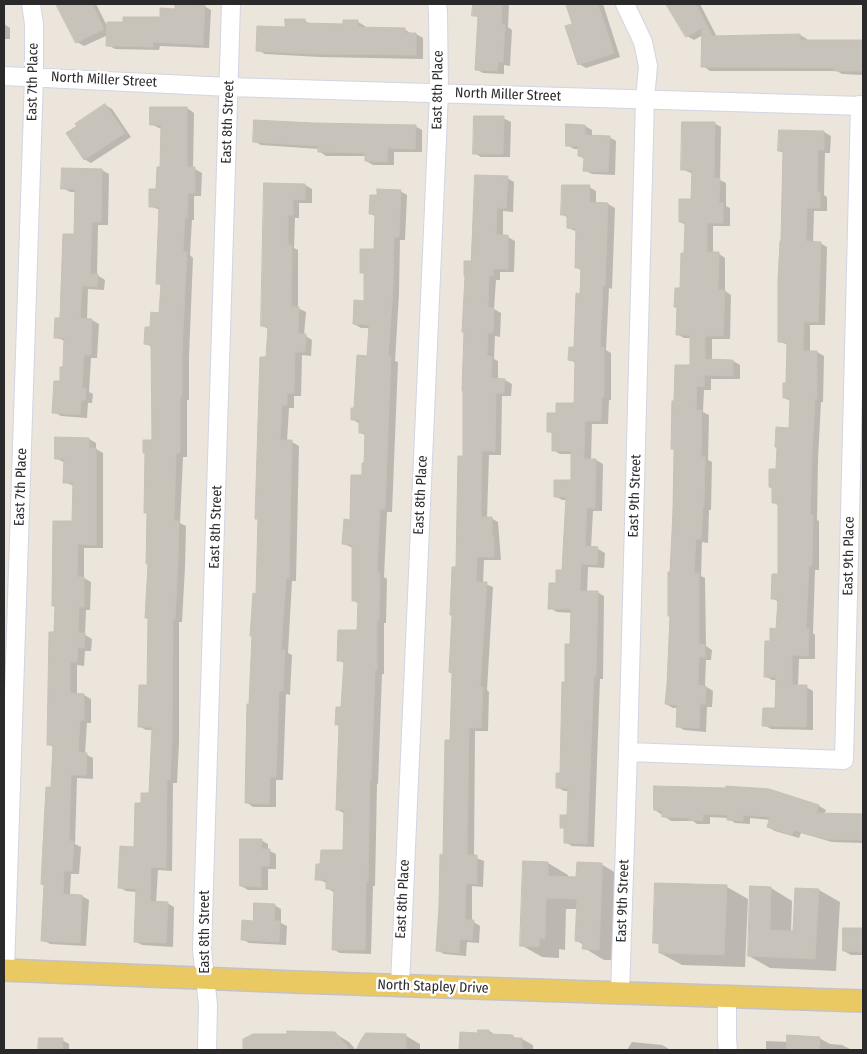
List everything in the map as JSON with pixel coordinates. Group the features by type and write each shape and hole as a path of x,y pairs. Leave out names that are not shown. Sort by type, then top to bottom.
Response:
{"main road":[{"name":"North Stapley Drive","path":"4,970 863,1001"}],"street":[{"name":"East 7th Place","path":"4,970 34,77 34,24 31,4"},
{"name":"East 8th Street","path":"207,1050 208,1005 203,931 232,4"},
{"name":"East 8th Place","path":"400,985 439,93 438,12 436,4"},
{"name":"East 9th Street","path":"620,993 645,99 648,66 643,42 625,4"},
{"name":"North Miller Street","path":"4,76 229,87 862,106"},
{"name":"East 9th Place","path":"628,752 844,760 862,106"},
{"path":"728,996 728,1050"}],"building":[{"path":"56,4 92,4 104,29 76,43"},
{"path":"175,4 205,5 203,45 153,42 153,47 106,46 107,22 123,22 123,17 160,17 160,8 175,9"},
{"path":"473,4 502,4 501,24 505,25 503,62 498,62 497,71 475,70 478,16 472,16"},
{"path":"566,4 598,4 614,53 578,65 565,26 572,24"},
{"path":"666,4 696,4 712,36 800,34 800,40 863,40 863,71 834,71 834,68 701,67 702,28 686,37"},
{"path":"285,19 305,19 305,23 343,24 343,20 358,20 358,27 405,28 405,33 416,33 416,55 312,54 256,51 257,26 285,27"},
{"path":"105,104 125,133 84,160 66,133 77,126 75,124"},
{"path":"150,107 187,107 187,167 195,167 195,193 188,193 183,252 187,252 182,352 182,397 180,397 180,453 176,453 174,521 179,521 178,563 175,619 173,619 172,739 170,780 167,780 166,868 151,867 150,901 168,902 166,943 134,942 136,889 118,888 120,846 134,847 135,803 141,803 141,793 149,793 152,727 138,727 139,685 147,685 148,618 145,618 148,564 146,564 147,513 144,513 145,453 143,453 143,440 152,440 151,345 144,344 145,327 150,327 151,312 159,313 161,284 156,284 159,207 149,207 149,189 156,189 157,167 160,167 161,125 150,125"},
{"path":"474,116 504,116 503,154 473,154"},
{"path":"254,120 416,125 415,149 388,148 387,162 365,161 365,153 318,152 318,146 253,142"},
{"path":"682,122 715,122 714,178 720,178 719,203 723,203 723,223 707,223 707,252 719,252 718,290 725,290 723,336 705,336 705,359 733,360 733,376 704,375 704,387 697,386 696,410 702,410 701,457 705,457 701,539 696,539 694,573 699,573 699,644 705,645 705,657 699,657 698,685 706,686 705,704 700,704 699,728 676,727 677,705 665,704 670,616 668,616 668,572 670,572 673,512 674,449 671,449 672,401 674,401 675,365 690,365 690,335 676,335 677,307 674,307 675,288 680,288 681,253 684,253 685,222 679,222 679,199 691,199 692,170 681,170"},
{"path":"566,124 585,125 585,135 610,136 608,172 583,171 584,157 578,156 578,146 566,146"},
{"path":"779,130 824,131 824,150 818,150 817,192 820,192 820,208 807,208 806,241 821,242 818,322 804,322 803,351 817,351 817,399 815,399 810,515 813,515 812,566 809,566 806,629 809,629 808,656 792,655 792,685 807,685 806,727 762,726 763,708 775,708 776,677 764,677 765,641 770,641 770,628 776,629 778,599 771,599 772,574 778,574 778,503 772,503 772,488 769,487 769,469 776,469 776,427 789,428 790,398 783,398 783,383 786,383 787,342 778,342 778,282 783,151 778,151"},
{"path":"62,168 102,169 101,222 92,222 90,274 98,274 97,287 82,286 80,318 92,319 91,355 84,355 82,388 86,389 85,400 81,400 80,415 52,413 54,381 60,381 60,367 63,367 64,338 54,338 55,318 60,318 63,234 74,234 75,189 61,189"},
{"path":"475,175 508,176 506,208 497,208 496,235 508,235 508,269 493,269 493,276 489,276 488,307 494,308 493,333 488,333 487,356 492,356 491,378 505,379 504,393 496,393 495,451 482,451 481,517 492,517 494,557 477,557 476,582 487,582 480,687 483,687 481,728 469,728 467,855 477,855 477,884 466,883 465,920 474,920 472,940 460,939 459,953 436,951 440,854 443,855 445,740 450,740 452,673 449,672 452,615 450,615 452,567 456,567 458,456 463,456 462,391 464,332 462,332 464,261 471,261"},
{"path":"264,183 305,184 305,200 293,199 293,215 288,215 288,245 292,245 291,307 299,307 298,334 306,334 305,352 295,352 294,393 287,393 287,405 282,405 280,440 292,440 289,578 286,578 281,650 285,650 283,691 279,691 276,777 270,777 269,804 245,803 247,704 249,704 252,636 250,636 253,593 256,594 258,519 255,519 260,357 266,357 268,327 261,326"},
{"path":"562,185 590,185 589,202 608,203 605,285 603,285 600,347 604,347 604,397 602,397 601,421 585,421 584,459 596,459 595,508 587,508 585,546 598,547 597,565 581,564 580,591 598,591 596,676 594,676 587,844 564,843 564,828 560,828 560,815 567,815 568,788 556,788 556,773 560,773 562,682 565,682 565,644 570,644 571,609 548,609 549,583 556,583 556,570 562,570 566,497 554,497 554,480 571,480 571,451 552,451 552,432 547,432 547,413 556,413 556,403 574,403 575,361 568,360 569,347 574,347 576,293 580,294 581,268 575,268 576,229 567,228 567,215 561,215"},
{"path":"377,189 401,190 399,237 394,237 393,290 388,357 391,357 385,509 380,509 377,573 380,573 379,620 377,620 377,670 375,670 370,781 365,950 332,950 334,889 326,889 326,880 315,880 316,864 320,864 321,850 343,850 344,810 336,810 339,725 335,725 336,707 341,707 344,661 337,661 338,630 357,630 358,601 352,601 352,545 342,544 344,519 350,520 351,475 362,475 362,463 364,463 365,433 359,433 359,420 351,420 351,408 354,408 357,355 367,356 369,325 353,324 354,300 364,301 364,273 360,273 360,249 374,249 375,214 369,214 370,195 377,195"},
{"path":"55,437 89,438 89,448 96,448 96,545 78,544 77,577 84,577 84,607 79,607 78,633 85,633 84,648 78,647 77,662 70,662 70,693 84,694 84,720 80,720 78,752 87,753 86,775 71,775 69,841 74,841 72,871 64,871 63,894 82,895 80,943 41,941 44,885 41,884 46,787 51,787 53,745 47,745 49,632 54,632 55,606 52,606 53,521 72,521 73,483 63,483 64,459 55,459"},
{"path":"654,786 726,788 726,786 769,789 819,805 816,813 863,814 863,840 824,839 794,830 792,835 767,827 770,817 743,815 743,821 727,820 727,815 703,814 703,821 689,820 689,818 662,817 662,811 654,810"},
{"path":"240,839 262,839 261,849 270,849 269,866 261,866 261,887 240,886"},
{"path":"523,861 548,862 548,876 576,877 577,862 602,863 599,950 582,949 583,942 575,941 577,899 546,898 545,939 539,938 539,947 520,946"},
{"path":"655,883 727,885 724,955 659,953 659,943 653,943"},
{"path":"750,886 771,887 770,930 793,931 795,888 819,889 815,959 748,956"},
{"path":"254,903 275,904 274,921 280,921 279,942 241,940 242,920 253,921"},
{"path":"843,928 863,928 863,952 843,951"},
{"path":"478,1030 489,1030 489,1034 513,1035 513,1038 522,1038 522,1050 459,1050 460,1032 477,1033"},
{"path":"287,1031 335,1032 350,1050 243,1050 243,1039 253,1034 287,1034"},
{"path":"366,1033 406,1034 406,1050 356,1050"},
{"path":"787,1035 820,1037 819,1050 787,1050"},
{"path":"39,1038 63,1038 62,1050 38,1050"}]}
